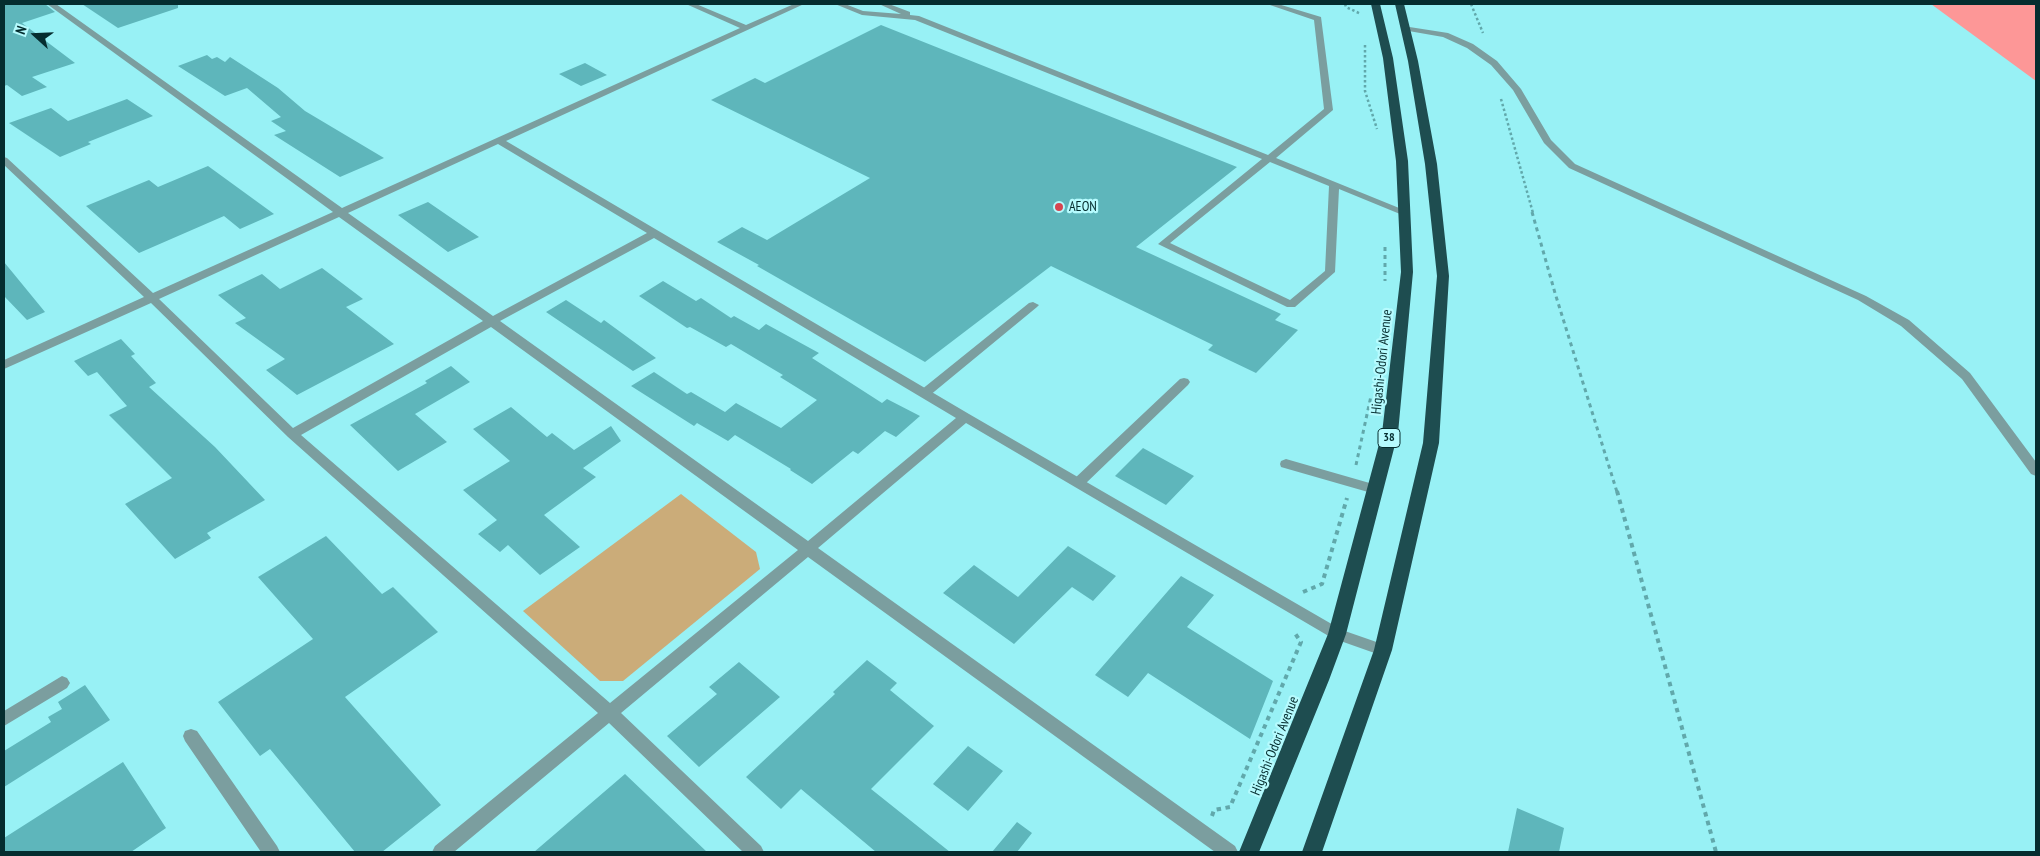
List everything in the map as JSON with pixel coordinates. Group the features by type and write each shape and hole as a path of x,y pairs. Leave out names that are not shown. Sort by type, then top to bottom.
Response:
{"highway":[{"name":"Higashi-Odori Avenue","path":"1249,852 1337,634 1390,433 1407,272 1402,160 1388,58 1375,4"},
{"path":"1312,852 1383,650 1431,442 1443,276 1431,164 1406,28 1399,4"}],"street":[{"path":"51,4 1229,852"},
{"path":"690,4 746,28"},
{"path":"4,365 800,4"},
{"path":"839,4 862,13 916,18"},
{"path":"883,4 1404,212"},
{"path":"1271,4 1318,19 1329,110 1164,244 1291,305 1330,272 1334,184"},
{"path":"1406,28 1445,34 1470,46 1494,63 1517,89 1547,141 1572,166 1862,298 1905,323 1966,376 2036,471"},
{"path":"499,141 965,417 1337,634 1383,650"},
{"path":"4,160 152,298 292,434 610,713 755,852"},
{"path":"292,434 492,321 654,233"},
{"path":"925,393 1033,305"},
{"path":"1079,482 1184,382"},
{"path":"441,852 965,417"},
{"path":"1286,464 1375,489"},
{"path":"4,719 62,683"},
{"path":"191,736 271,852"}],"path":[{"path":"1346,4 1346,7 1362,15 1363,23"},
{"path":"1366,40 1364,64 1365,91 1378,135"},
{"path":"1494,63 1504,110 1555,293 1616,488 1716,852"},
{"path":"1384,241 1385,288"},
{"path":"1206,835 1214,810 1230,807 1301,642 1289,624 1297,610 1303,590 1322,584 1352,483 1371,395"}],"shaded area":[{"path":"1931,4 2036,4 2036,81"},
{"path":"681,494 756,552 760,569 623,681 600,681 523,611"}],"building":[{"path":"4,4 45,4 55,12 22,23 75,63 32,77 47,87 22,96 7,85 4,86"},
{"path":"82,4 178,4 178,8 118,28"},
{"name":"AEON","path":"881,25 1237,167 1136,247 1281,314 1275,320 1298,330 1256,373 1208,350 1213,345 1051,266 925,362 717,242 742,227 767,240 870,178 711,100 755,78 765,83"},
{"path":"207,55 212,59 217,57 225,62 230,57 278,88 305,111 384,158 340,177 274,135 286,131 271,121 281,117 247,88 225,96 178,66"},
{"path":"585,63 607,75 581,86 559,74"},
{"path":"127,99 153,116 88,142 91,144 60,157 9,123 51,108 68,121"},
{"path":"208,166 274,214 240,229 224,216 139,253 86,206 149,180 158,187"},
{"path":"428,202 479,237 448,252 398,215"},
{"path":"4,262 45,312 27,320 4,296"},
{"path":"322,268 363,299 346,307 394,344 297,395 266,370 285,359 235,323 246,318 218,295 262,274 280,289"},
{"path":"663,281 696,301 701,298 731,318 734,316 759,330 766,324 819,353 812,358 882,403 887,399 920,416 896,437 885,431 858,454 853,451 812,484 735,435 728,441 697,423 694,426 631,386 654,372 687,394 691,392 725,412 736,403 781,428 817,400 780,377 783,375 731,344 726,347 690,327 687,328 639,296"},
{"path":"566,300 601,323 604,320 656,358 633,371 546,312"},
{"path":"121,339 135,354 131,356 156,383 149,387 215,447 265,500 207,533 211,538 175,559 125,504 172,478 109,415 127,406 97,372 88,376 74,361"},
{"path":"451,366 470,382 415,414 447,442 398,471 350,425 427,383 425,381"},
{"path":"511,407 547,437 552,433 574,450 611,426 621,441 583,468 596,477 544,515 580,547 540,575 508,545 500,552 478,534 497,520 463,490 510,461 473,429"},
{"path":"1143,448 1194,476 1166,505 1115,476"},
{"path":"326,536 382,594 393,587 438,632 345,697 441,805 382,852 355,852 270,749 260,756 218,702 313,639 258,577"},
{"path":"1068,546 1116,576 1093,601 1072,587 1014,644 943,593 974,565 1018,597"},
{"path":"1181,576 1214,595 1187,627 1273,681 1250,739 1148,673 1128,697 1095,675"},
{"path":"867,660 897,683 890,690 934,726 871,789 950,852 876,852 801,789 781,809 746,777 835,694 833,692"},
{"path":"739,662 780,697 699,767 667,736 717,694 709,687"},
{"path":"85,685 110,720 4,787 4,751 51,722 48,717 62,709 58,702"},
{"path":"968,746 1003,771 968,811 933,784"},
{"path":"123,762 166,828 131,852 4,852 4,838"},
{"path":"625,774 707,852 534,852"},
{"path":"1517,808 1564,828 1559,852 1508,852"},
{"path":"1017,822 1032,833 1017,852 992,852"}],"place":[{"name":"AEON","path":"1059,207"}]}
